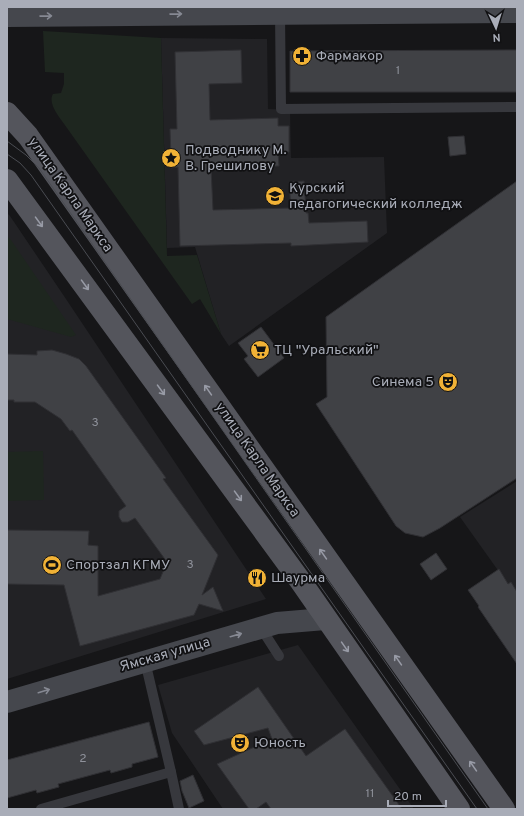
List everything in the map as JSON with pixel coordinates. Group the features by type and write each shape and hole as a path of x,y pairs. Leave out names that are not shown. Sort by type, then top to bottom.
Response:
{"main road":[{"path":"7,16 433,10 517,12"},
{"name":"улица Карла Маркса","path":"7,113 28,136 504,809"},
{"path":"7,120 28,136"},
{"path":"10,184 294,573 459,809"},
{"name":"Ямская улица","path":"7,702 277,623 325,619"}],"lane":[{"path":"280,13 281,109 517,107"},
{"path":"261,628 279,656"},
{"path":"145,661 179,809"},
{"path":"41,809 171,772"}],"shaded area":[{"path":"43,31 161,38 167,256 197,255 221,334 200,299 192,304 53,107 53,94 61,93 64,84 64,73 45,72"},
{"name":"Курский педагогический колледж","path":"161,38 267,39 268,109 290,110 291,158 384,157 387,233 229,346 221,334 195,247 167,248"},
{"path":"7,213 266,599 7,679"},
{"path":"7,236 76,335 71,337 7,319"},
{"path":"43,451 44,500 7,501 7,452"},
{"path":"517,481 517,597 460,517"},
{"path":"298,645 414,809 223,809 172,733 158,685"}],"building":[{"path":"241,50 242,83 209,84 210,120 278,118 278,126 289,126 289,152 278,152 279,166 211,168 213,210 291,208 289,182 304,181 306,213 308,213 309,223 367,221 368,242 291,246 291,243 180,246 178,167 171,168 170,129 177,129 175,52"},
{"path":"517,50 517,92 290,92 290,51"},
{"path":"464,136 466,154 450,156 448,137"},
{"path":"517,181 517,478 440,528 423,537 405,533 396,526 316,404 327,397 326,317"},
{"name":"ТЦ \"Уральский\"","path":"261,327 284,358 258,377 244,359 248,356 238,343"},
{"path":"52,350 79,359 86,366 166,478 163,479 218,555 202,595 213,587 223,611 199,604 194,615 80,646 64,585 7,584 7,530 89,531 88,545 98,546 98,596 160,579 167,562 135,518 128,522 122,522 119,517 119,511 126,506 72,430 70,431 61,419 35,402 14,402 14,400 7,400 7,354 37,355 37,351"},
{"path":"436,553 447,569 431,580 420,564"},
{"path":"499,569 508,584 511,582 517,592 517,664 468,590"},
{"path":"258,687 306,756 345,729 402,809 271,809 266,802 256,809 249,809 217,764 272,739 268,728 204,745 194,731"},
{"path":"149,722 158,757 132,764 132,767 111,773 110,770 58,784 59,787 37,793 36,790 7,798 7,760"},
{"path":"193,775 204,801 189,808 182,791 180,781"}],"tram line":[{"path":"7,141 26,155 39,168 488,809"},
{"path":"7,154 20,163 31,175 477,809"}],"place":[{"name":"Фармакор","path":"302,56"},
{"name":"Подводнику М. В. Грешилову","path":"171,158"},
{"name":"Курский педагогический колледж","path":"275,196"},
{"name":"ТЦ \"Уральский\"","path":"260,350"},
{"name":"Синема 5","path":"448,382"},
{"name":"Спортзал КГМУ","path":"52,565"},
{"name":"Шаурма","path":"257,578"},
{"name":"Юность","path":"240,743"}]}
